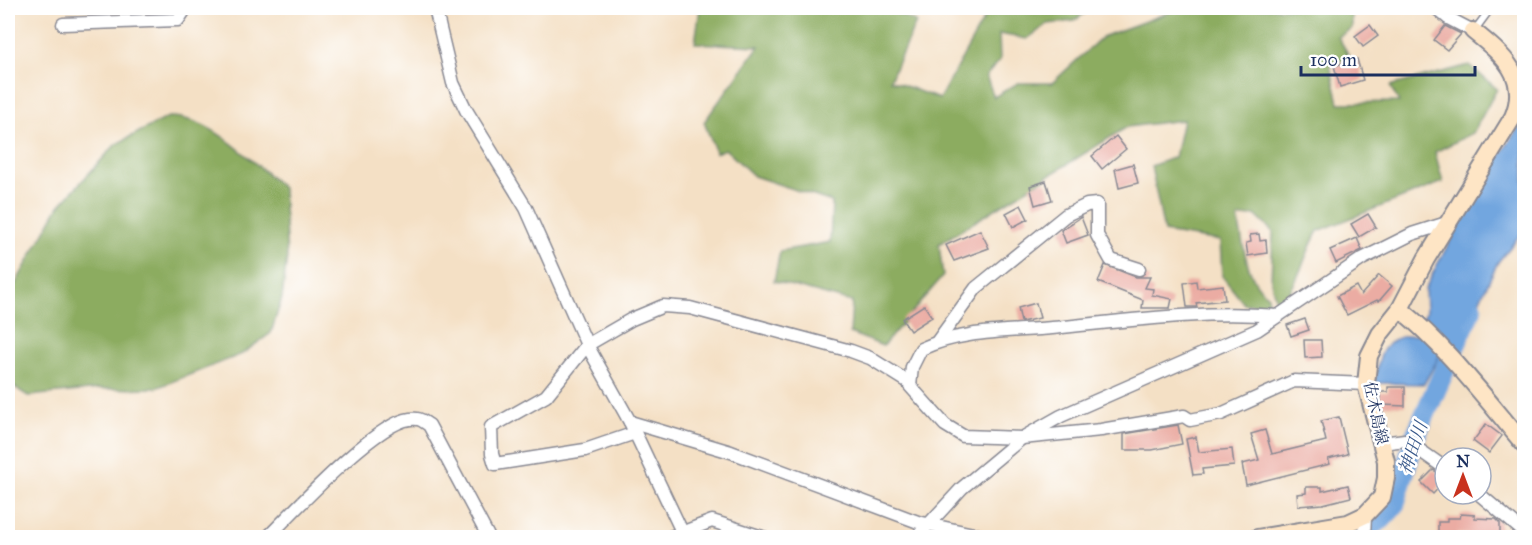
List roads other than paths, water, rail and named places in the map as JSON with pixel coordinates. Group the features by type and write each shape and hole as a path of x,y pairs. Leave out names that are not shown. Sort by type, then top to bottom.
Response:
{"main road":[{"name":"佐木島線","path":"1365,515 1382,496 1386,478 1382,443 1366,384 1370,356 1380,334 1400,309 1426,259 1513,117 1522,86 1509,65 1491,45 1473,31"},
{"path":"1400,309 1457,366 1524,444"},
{"path":"1257,537 1323,529 1365,515"}],"street":[{"path":"63,24 178,20 186,8"},
{"path":"435,8 453,83 466,110 526,208 587,345 633,428 684,535"},
{"path":"1436,8 1448,18 1473,31"},
{"path":"937,342 976,288 1066,215 1087,205 1097,204 1097,235 1111,260 1139,269"},
{"path":"916,537 962,488 1022,438 1061,416 1257,330 1362,259 1412,234 1450,222"},
{"path":"910,383 870,358 851,351 690,308 663,306 632,319 587,345 546,396 491,427 492,454 495,464 585,450 633,428 740,455 858,501 930,524 992,537"},
{"path":"1276,316 1245,314 1130,320 958,336 921,349 912,367 910,387 945,426 963,436 1022,438 1101,430 1184,416 1190,420 1221,414 1294,381 1366,384"},
{"path":"267,537 343,462 388,429 407,419 423,419 429,424 450,461 489,537"},
{"path":"1382,443 1405,440 1433,460"},
{"path":"1493,506 1524,532"},
{"path":"1364,537 1365,515"},
{"path":"668,537 684,535 717,521 765,537"}],"lane":[{"path":"1473,31 1491,8"}],"water":[{"path":"1524,119 1524,230 1498,262 1475,310 1467,306 1424,384 1375,383 1378,364 1389,343 1404,336 1415,335 1426,312 1425,289 1437,265 1481,185"}],"waterway":[{"name":"神田川","path":"1343,530 1373,524 1382,519 1394,506 1415,437 1472,308"}]}
